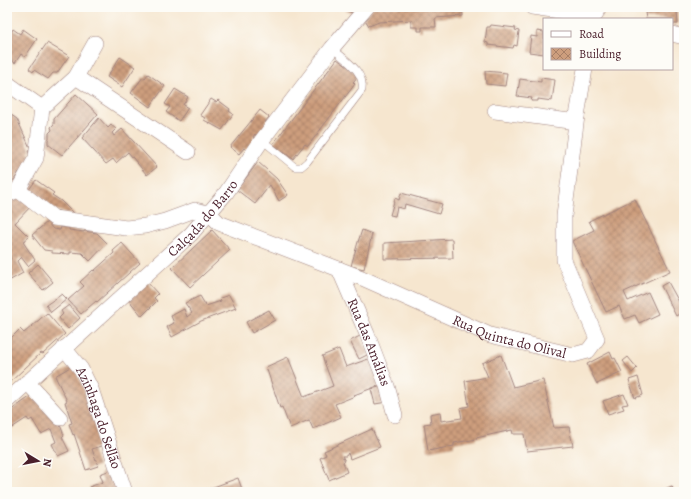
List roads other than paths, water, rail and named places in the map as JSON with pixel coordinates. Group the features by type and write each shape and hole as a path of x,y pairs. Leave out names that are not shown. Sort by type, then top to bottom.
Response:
{"street":[{"name":"Calçada do Barro","path":"7,401 191,234 226,193 262,140 332,48 367,7"},
{"path":"532,7 598,15"},
{"path":"673,34 684,37"},
{"path":"95,42 76,77 42,108 36,158 12,193 54,218 126,228 145,226 165,221 195,210 209,213"},
{"name":"Rua Quinta do Olival","path":"209,213 219,223 362,278 490,335 574,355 588,351 597,339 564,260 564,216 577,116 585,70"},
{"path":"76,77 188,152"},
{"path":"7,83 42,108"},
{"path":"495,111 569,121 577,116"},
{"name":"Rua das Amálias","path":"339,269 367,334 387,386 395,415"},
{"name":"Azinhaga do Sellão","path":"64,348 81,369 91,389 125,492"},
{"path":"27,382 60,418"}],"lane":[{"path":"262,140 295,167 301,166 307,162 362,90 363,82 359,72 332,48"}]}
